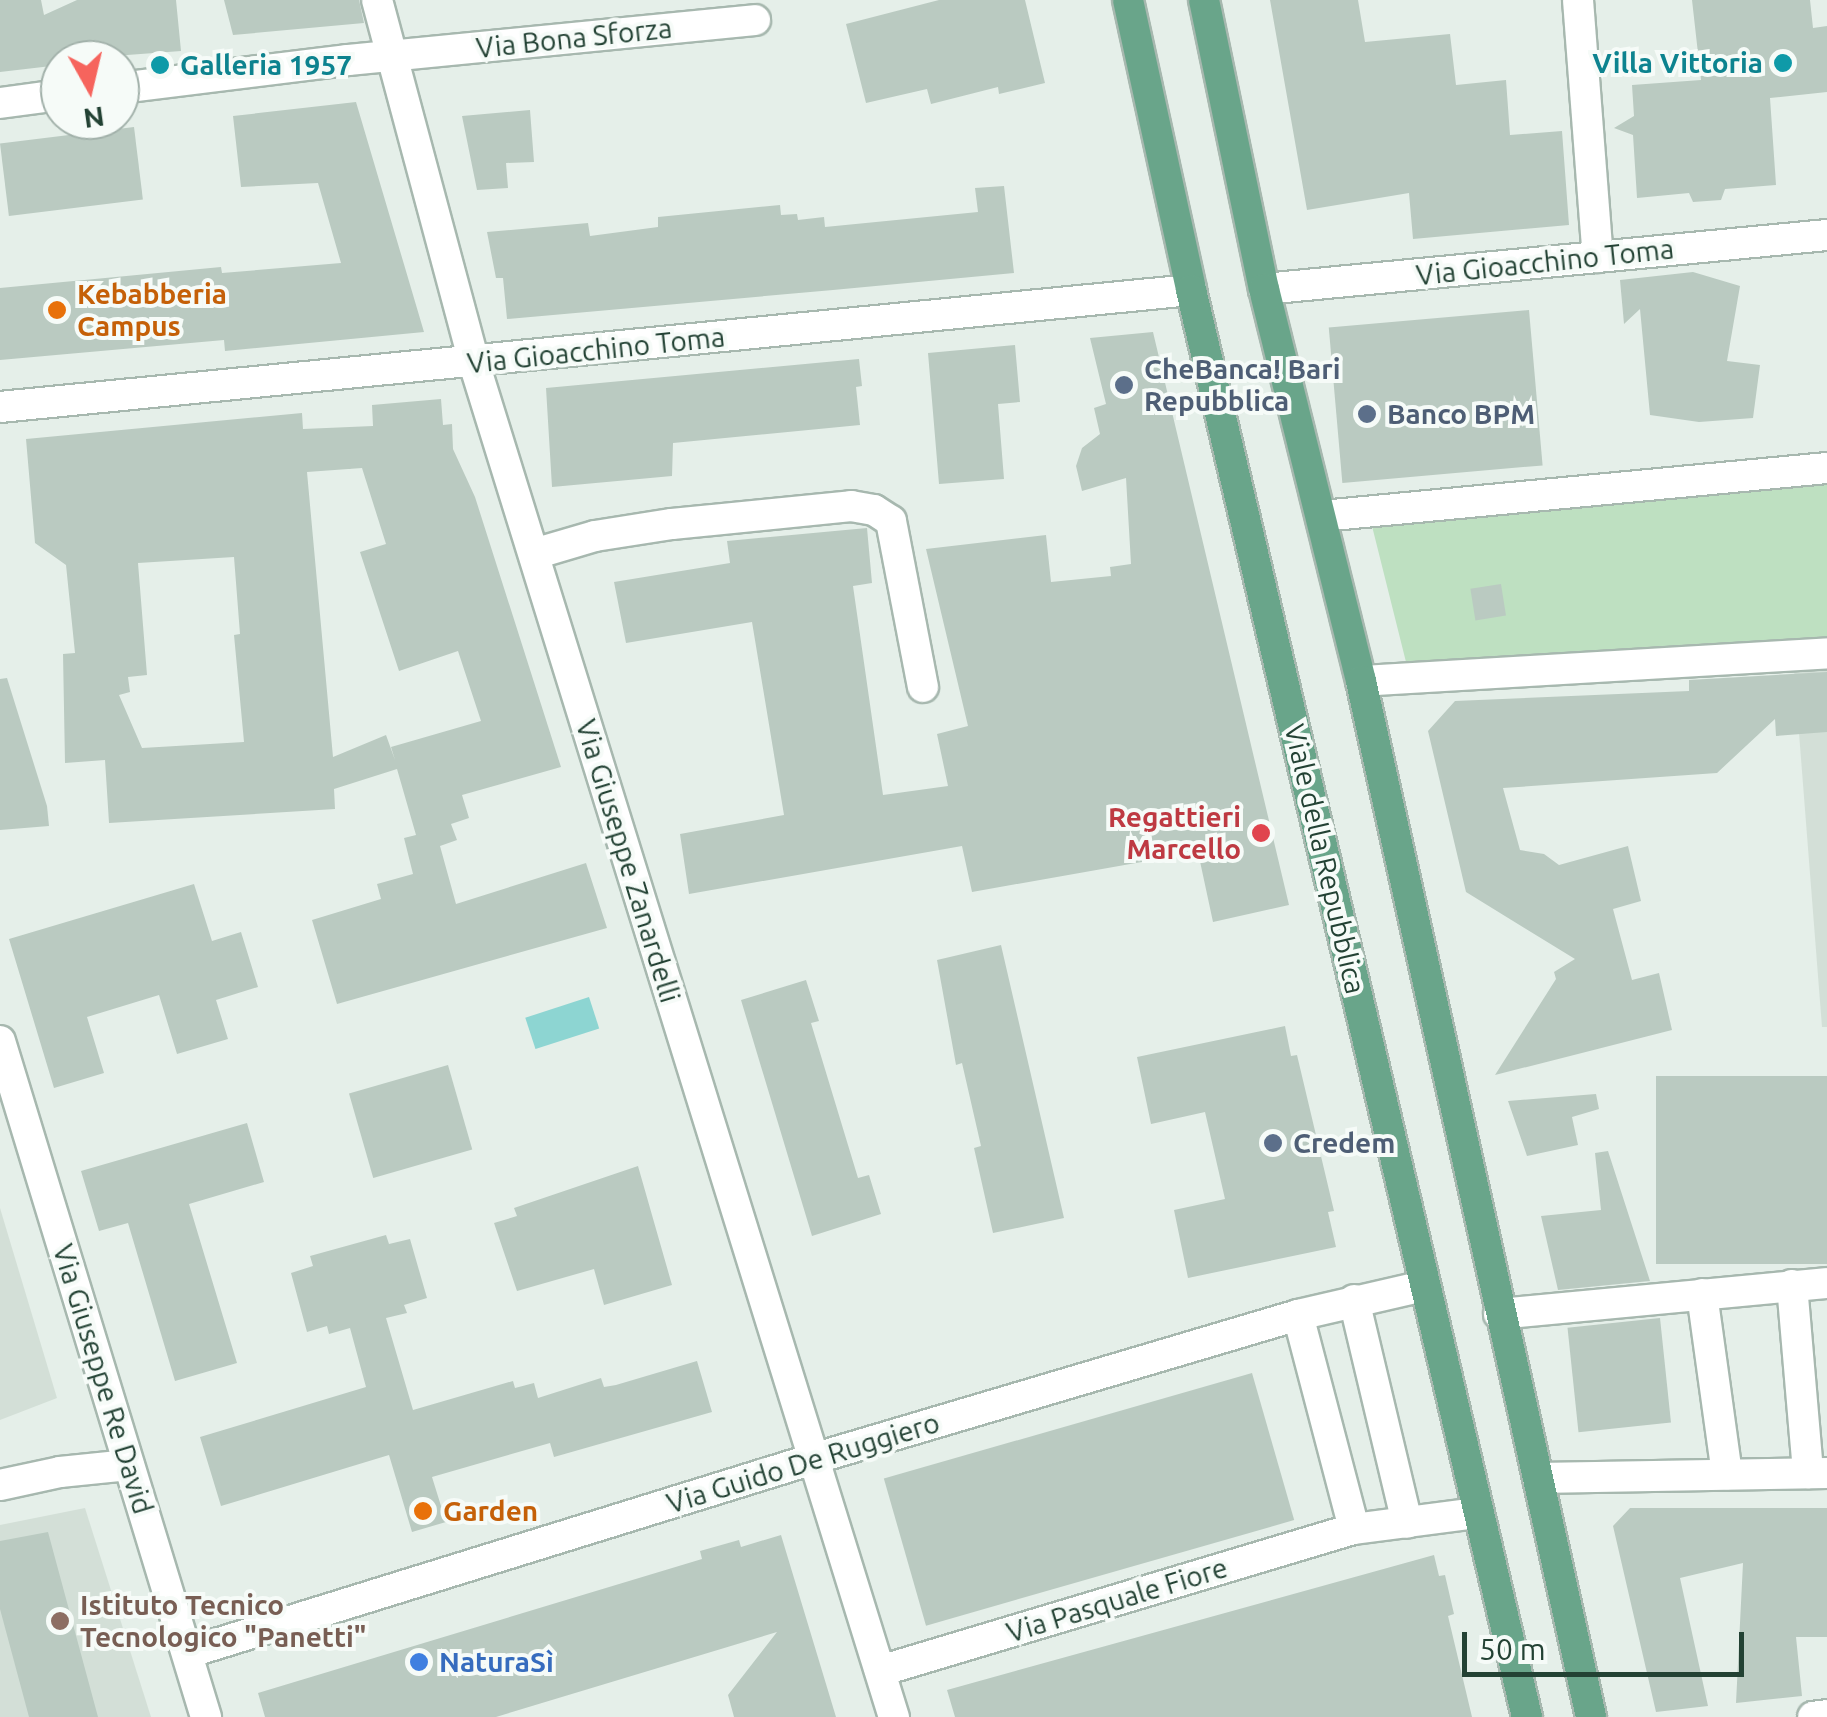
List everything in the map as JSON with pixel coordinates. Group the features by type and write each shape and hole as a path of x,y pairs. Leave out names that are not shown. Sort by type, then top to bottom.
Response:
{"main road":[{"name":"Viale della Repubblica","path":"1128,0 1191,290 1527,1717"},
{"path":"1204,0 1264,289 1362,681 1591,1717"}],"street":[{"name":"Via Giuseppe Zanardelli","path":"377,0 474,363 894,1717"},
{"path":"1578,0 1598,257"},
{"name":"Via Bona Sforza","path":"140,86 755,20"},
{"path":"0,103 40,98"},
{"name":"Via Gioacchino Toma","path":"1264,289 1827,235"},
{"name":"Via Gioacchino Toma","path":"0,407 1191,290"},
{"path":"1322,516 1827,468"},
{"path":"534,554 596,536 672,524 851,506 874,510 891,522 924,687"},
{"path":"1362,681 1827,654"},
{"name":"Via Giuseppe Re David","path":"0,1041 206,1717"},
{"path":"1499,1314 1827,1283"},
{"name":"Via Guido De Ruggiero","path":"187,1653 816,1458 1298,1315 1424,1286"},
{"path":"1538,1478 1818,1473 1792,1286"},
{"path":"1702,1294 1727,1474"},
{"path":"1354,1300 1407,1523"},
{"path":"1298,1315 1354,1529"},
{"path":"0,1485 60,1472 129,1465"},
{"name":"Via Pasquale Fiore","path":"880,1672 1354,1529 1478,1513"},
{"path":"1813,1717 1827,1716"}],"shaded area":[{"path":"1827,666 1827,1027 1822,1027 1794,669"},
{"path":"0,1208 57,1398 0,1420"},
{"name":"Istituto Tecnico Tecnologico \"Panetti\"","path":"85,1508 151,1717 0,1717 0,1525"}],"green space":[{"path":"1827,478 1827,644 1407,666 1371,522"}],"water":[{"path":"589,997 599,1028 535,1049 525,1018"}],"building":[{"path":"0,0 41,0 44,15 77,0 176,0 181,51 140,54 140,40 40,40 40,67 0,72"},
{"path":"224,0 359,0 364,23 233,35"},
{"path":"939,0 1025,0 1045,83 999,94 998,87 931,104 927,89 866,103 846,24"},
{"path":"1270,0 1358,0 1365,42 1450,34 1456,85 1506,80 1510,135 1562,131 1569,225 1413,239 1409,193 1307,210"},
{"path":"1692,0 1810,0 1813,28 1827,26 1827,92 1770,98 1776,185 1725,189 1721,200 1693,202 1689,193 1637,198 1633,135 1614,128 1634,116 1632,85 1701,80"},
{"path":"356,102 424,332 225,351 224,340 0,360 0,288 221,267 222,273 341,263 318,183 241,187 233,116"},
{"path":"530,110 534,162 506,163 508,188 477,190 462,116"},
{"path":"40,139 136,140 143,199 9,216 0,143"},
{"path":"1004,186 1014,273 833,290 507,319 503,278 496,278 487,232 588,223 590,236 658,227 658,217 780,205 781,215 797,214 798,220 824,217 825,227 978,212 975,188"},
{"path":"1693,272 1740,286 1727,361 1760,365 1753,418 1699,422 1650,415 1640,309 1624,324 1620,280"},
{"path":"1529,310 1543,465 1342,483 1329,328"},
{"path":"1153,332 1289,905 1213,922 1198,852 972,892 962,846 689,894 680,834 784,815 752,622 626,643 614,582 730,563 727,541 867,528 872,583 853,586 883,795 948,786 937,734 968,726 926,549 1046,535 1051,582 1111,576 1110,567 1131,564 1126,478 1082,491 1076,466 1082,448 1100,434 1094,408 1106,404 1090,338"},
{"path":"1015,345 1020,402 998,404 1004,479 939,484 928,353"},
{"path":"859,359 862,386 856,387 860,425 673,443 672,476 552,487 546,388"},
{"path":"441,399 443,425 452,424 453,449 475,497 561,767 462,795 469,818 451,824 457,840 440,846 456,904 586,863 607,928 337,1004 312,920 381,899 377,884 413,874 404,838 416,835 397,769 334,789 335,809 109,823 105,760 65,763 63,654 75,653 66,565 35,543 26,439 302,413 303,429 373,426 372,405","holes":["362,468 386,544 360,552 399,671 458,651 481,721 391,747 395,760 386,735 333,757 307,472","234,557 240,634 234,635 244,742 142,748 119,695 130,692 128,677 147,675 138,563"]},
{"path":"1501,584 1506,616 1475,620 1470,589"},
{"path":"1827,672 1827,732 1776,736 1775,719 1717,773 1503,788 1520,850 1544,854 1559,865 1628,846 1641,901 1613,909 1632,980 1659,973 1672,1030 1495,1075 1556,979 1554,972 1575,959 1466,892 1428,731 1455,701 1689,691 1689,680"},
{"path":"7,678 47,806 49,826 0,830 0,679"},
{"path":"194,884 212,941 241,932 258,987 216,1000 228,1039 177,1054 159,995 87,1017 104,1073 54,1088 9,939"},
{"path":"1001,945 1064,1218 993,1233 974,1148 981,1146 962,1063 956,1065 937,960"},
{"path":"806,980 819,1021 811,1023 858,1178 869,1175 881,1214 812,1236 741,1000"},
{"path":"1285,1026 1291,1056 1297,1055 1334,1211 1328,1212 1336,1247 1188,1278 1174,1210 1225,1199 1205,1112 1151,1124 1137,1057"},
{"path":"448,1065 472,1150 373,1178 349,1093"},
{"path":"1656,1076 1827,1076 1827,1264 1656,1264"},
{"path":"1596,1094 1599,1109 1572,1117 1578,1145 1527,1156 1508,1101"},
{"path":"247,1123 264,1182 189,1204 237,1363 175,1381 128,1223 99,1231 81,1171"},
{"path":"1608,1151 1650,1281 1558,1290 1541,1216 1601,1210 1595,1153"},
{"path":"638,1166 672,1285 604,1305 594,1269 517,1291 494,1223 517,1216 514,1208"},
{"path":"386,1235 389,1244 410,1239 427,1298 404,1305 407,1313 386,1318 413,1410 513,1381 515,1388 534,1383 538,1398 601,1378 604,1387 616,1385 697,1361 712,1412 554,1457 550,1443 432,1477 446,1522 412,1532 389,1455 221,1506 200,1437 366,1387 350,1328 329,1334 327,1326 307,1332 291,1273 313,1266 310,1256"},
{"path":"1660,1318 1671,1422 1578,1432 1568,1328"},
{"path":"1252,1373 1294,1520 926,1626 884,1479"},
{"path":"1630,1508 1827,1508 1827,1637 1796,1637 1802,1696 1736,1703 1743,1563 1680,1578 1708,1706 1656,1712 1613,1526"},
{"path":"48,1532 98,1717 29,1717 0,1609 0,1541"},
{"path":"781,1535 836,1717 734,1717 728,1695 777,1632 496,1717 265,1717 258,1693 702,1559 700,1551 739,1540 741,1547"},
{"path":"1434,1555 1439,1576 1445,1575 1454,1614 1448,1616 1472,1717 955,1717 947,1690"}],"place":[{"name":"Villa Vittoria","path":"1783,63"},
{"name":"Galleria 1957","path":"160,65"},
{"name":"Kebabberia Campus","path":"57,310"},
{"name":"CheBanca! Bari Repubblica","path":"1124,385"},
{"name":"Banco BPM","path":"1367,414"},
{"name":"Regattieri Marcello","path":"1261,833"},
{"name":"Credem","path":"1273,1143"},
{"name":"Garden","path":"423,1511"},
{"name":"Istituto Tecnico Tecnologico \"Panetti\"","path":"60,1621"},
{"name":"NaturaSì","path":"419,1662"}]}
